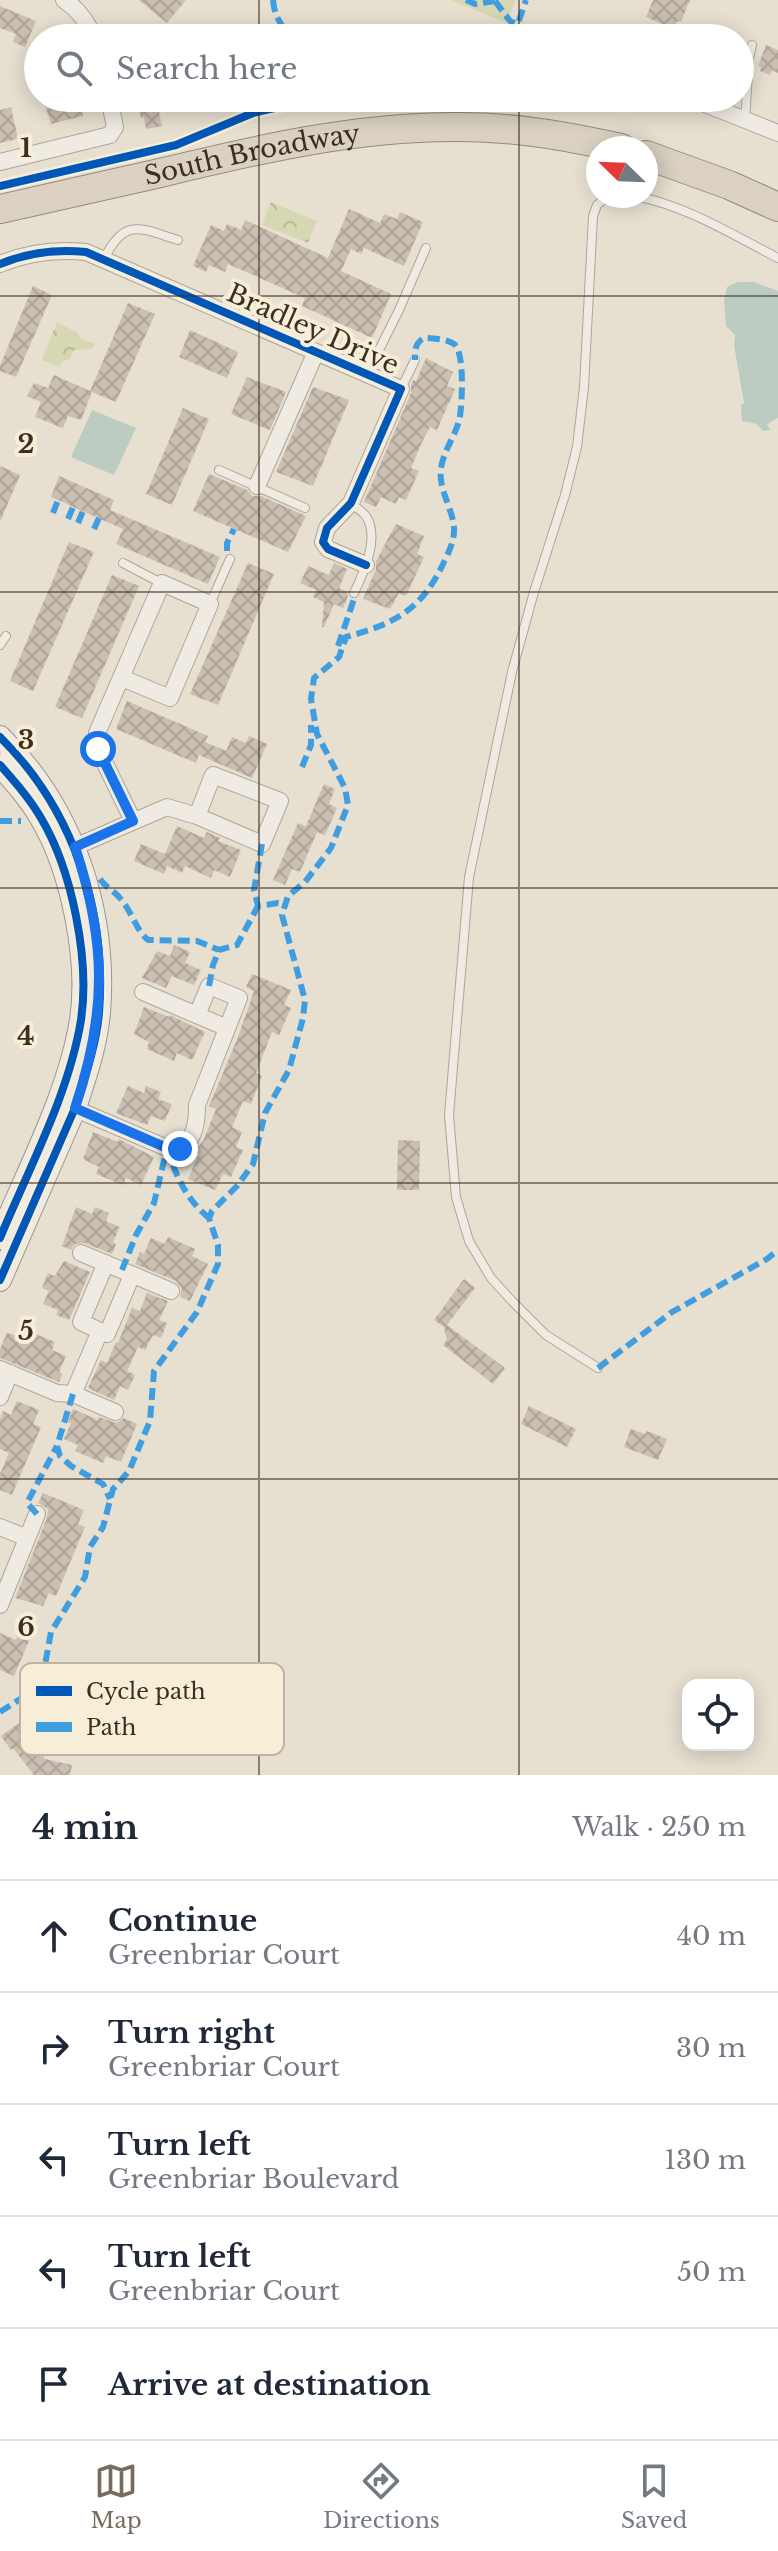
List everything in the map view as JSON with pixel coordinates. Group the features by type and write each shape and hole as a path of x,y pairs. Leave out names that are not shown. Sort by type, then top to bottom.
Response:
{"highway":[{"name":"South Broadway","path":"0,209 232,156 360,134 452,127 509,129 586,141"},
{"path":"658,159 778,207"}],"street":[{"path":"64,0 87,24"},
{"path":"0,162 110,135 115,127 112,112"},
{"path":"723,112 778,133"},
{"name":"Bradley Drive","path":"0,264 32,253 61,249 86,252 401,389 351,503 327,528 323,542 328,549 366,565"},
{"name":"Bradley Drive","path":"257,486 316,352"},
{"path":"122,678 170,698 210,604 162,583 97,733 98,749 133,821"},
{"path":"0,737 40,781 66,850 83,985 81,1020 66,1078 66,1105 0,1280"},
{"path":"0,765 25,793 66,850"},
{"path":"66,850 167,807 197,816 262,844 280,801 213,775 197,816"},
{"path":"66,1105 167,1148 180,1149 189,1142 197,1124 197,1105 239,998 209,986 197,1015"},
{"path":"143,992 227,1028"},
{"path":"0,1238 66,1105"},
{"path":"81,1253 171,1291"},
{"path":"106,1263 81,1322 100,1331 107,1334 132,1275"},
{"path":"73,1394 100,1331"},
{"path":"0,1397 5,1371 57,1393 73,1394 115,1412"},
{"path":"0,1605 37,1514"},
{"path":"0,1527 27,1538"}],"lane":[{"path":"745,121 746,112"},
{"path":"658,200 778,258"},
{"path":"596,208 577,447 512,672 469,877 449,1115 456,1197 469,1241 491,1278 546,1335 598,1368"},
{"path":"104,259 118,235 124,231 146,230 178,240"},
{"path":"367,374 426,248"},
{"path":"401,389 415,360"},
{"path":"219,470 305,508"},
{"path":"351,503 367,517 372,543 354,593"},
{"path":"210,604 230,559"},
{"path":"123,563 162,583"},
{"path":"0,645 6,636"}],"green space":[{"path":"451,0 516,0 506,23"},
{"path":"271,202 317,221 308,243 262,225"},
{"path":"57,322 95,344 92,349 74,350 69,360 63,361 59,367 42,360"}],"shaded area":[{"path":"737,282 754,282 778,291 778,418 767,424 770,430 763,431 757,424 742,421 741,405 744,403 735,335 726,326 724,300 727,287"},
{"path":"92,410 136,428 114,475 71,457"}],"building":[{"path":"139,0 186,0 167,23"},
{"path":"653,0 690,0 681,22 676,24 662,24 646,17"},
{"path":"0,6 36,21 35,24 24,24 24,47 13,42 16,34 0,28"},
{"path":"766,45 778,50 778,73 772,70 770,75 760,71 761,67 758,66"},
{"path":"11,107 18,139 0,143 0,110"},
{"path":"47,112 82,112 83,116 51,124"},
{"path":"140,112 159,112 162,126 146,129 144,117 141,118"},
{"path":"349,209 380,223 384,214 397,219 400,212 423,222 404,266 364,248 361,254 351,249 341,271 391,294 372,338 302,306 305,298 228,264 225,272 209,265 206,272 193,266 211,225 224,231 227,224 241,230 245,220 328,258"},
{"path":"33,286 52,295 16,377 0,371 0,366"},
{"path":"128,303 155,314 116,402 92,392 81,420 68,416 63,428 35,417 41,402 27,396 34,383 48,388 54,375 90,391"},
{"path":"190,330 238,352 227,378 179,357"},
{"path":"426,358 453,372 447,386 455,389 437,430 430,427 422,442 411,468 419,471 406,500 399,497 396,504 381,497 376,507 364,502 411,393 413,380 416,381"},
{"path":"247,377 286,392 270,430 231,414"},
{"path":"313,387 349,400 313,486 276,472"},
{"path":"183,408 209,419 172,505 146,494"},
{"path":"0,466 20,475 0,522"},
{"path":"209,474 247,490 252,496 261,496 306,516 288,552 193,511"},
{"path":"59,476 114,500 110,510 220,557 208,584 116,544 123,529 51,497"},
{"path":"396,524 424,536 417,554 424,557 406,596 399,593 390,609 363,599 376,569 376,561"},
{"path":"69,542 94,552 33,691 10,681"},
{"path":"248,563 274,574 218,705 190,694"},
{"path":"334,563 347,569 339,588 348,596 343,608 334,604 322,627 324,602 313,597 316,590 300,583 308,566 329,575"},
{"path":"112,575 139,586 82,718 55,707"},
{"path":"127,701 208,736 205,742 226,751 232,737 246,743 249,736 267,744 252,778 199,755 196,763 116,729"},
{"path":"324,784 335,789 329,804 337,808 325,835 317,832 300,872 292,869 285,885 273,880 298,823 306,826"},
{"path":"177,826 204,838 207,832 220,838 218,841 241,850 230,877 214,870 211,878 185,866 182,873 167,866 164,874 134,861 141,844 165,854"},
{"path":"174,945 190,952 185,963 201,970 194,985 172,976 166,988 142,978 157,951 170,956"},
{"path":"252,974 291,990 284,1005 291,1008 279,1035 272,1032 256,1073 262,1076 251,1104 243,1101 232,1127 242,1132 236,1147 243,1150 231,1177 223,1174 215,1190 188,1179 199,1154 194,1152 203,1141 216,1109 209,1106 254,991 246,987"},
{"path":"144,1007 170,1015 205,1032 192,1060 177,1053 174,1061 147,1049 149,1042 134,1034"},
{"path":"128,1086 144,1093 146,1086 161,1092 158,1099 172,1104 165,1121 151,1116 147,1125 116,1113"},
{"path":"93,1132 118,1142 119,1139 154,1157 141,1185 126,1178 123,1185 96,1174 99,1167 83,1159"},
{"path":"398,1140 420,1141 419,1190 397,1190"},
{"path":"76,1207 92,1214 95,1207 109,1213 106,1221 120,1227 113,1242 116,1244 112,1254 85,1243 75,1244 71,1250 62,1246"},
{"path":"168,1237 195,1249 192,1256 208,1264 190,1301 180,1297 182,1289 176,1281 135,1264 140,1252 144,1254 151,1238 165,1244"},
{"path":"64,1261 90,1272 69,1320 56,1315 58,1310 43,1304 49,1291 42,1288 48,1273 55,1276"},
{"path":"464,1279 475,1288 447,1325 505,1368 493,1384 443,1345 447,1340 444,1327 434,1320"},
{"path":"147,1293 168,1301 159,1320 167,1323 161,1338 153,1335 145,1350 138,1347 127,1371 135,1375 128,1390 120,1386 114,1400 88,1388 101,1360 107,1363 118,1343 132,1308 140,1311"},
{"path":"28,1331 55,1342 52,1350 66,1356 59,1372 62,1374 59,1382 0,1358 0,1349 7,1333 25,1338"},
{"path":"17,1401 39,1410 33,1424 41,1427 12,1495 0,1490 0,1474 9,1453 0,1449 0,1419 3,1411 11,1415"},
{"path":"529,1406 576,1429 567,1447 521,1424"},
{"path":"73,1409 98,1420 99,1417 116,1423 124,1418 137,1424 121,1462 106,1456 103,1463 75,1451 78,1445 64,1439"},
{"path":"631,1429 667,1439 658,1460 624,1447"},
{"path":"43,1493 84,1510 78,1524 85,1527 56,1596 49,1593 43,1606 15,1598 47,1518 48,1509 38,1503"},
{"path":"21,1629 32,1634 14,1676 0,1670 0,1633 16,1640"},
{"path":"19,1723 20,1755 42,1755 45,1759 72,1765 70,1775 34,1775 1,1736"}],"marked path":[{"path":"273,0 281,24"},
{"path":"466,0 475,4 495,1"},
{"path":"518,24 526,0"},
{"path":"495,1 510,21 516,24"},
{"path":"45,1663 51,1632 85,1577 90,1547 103,1527 113,1489 129,1471 150,1421 154,1371 197,1312 218,1264 218,1245 209,1218 253,1164 265,1113 289,1070 305,1000 282,915 288,896 305,882 331,848 348,805 345,788 317,734 311,699 314,678 339,657 346,637 378,627 405,613 416,603 435,578 454,536 441,468 460,416 460,357 451,342 424,338 416,347 415,360"},
{"path":"53,513 58,500"},
{"path":"68,519 73,507"},
{"path":"78,523 83,511"},
{"path":"94,529 99,518"},
{"path":"227,551 227,543 234,529"},
{"path":"338,646 354,599"},
{"path":"302,767 311,745 311,725"},
{"path":"0,821 21,821"},
{"path":"262,844 254,890 258,906 285,904"},
{"path":"100,879 123,902 148,940 197,941 219,950"},
{"path":"209,986 219,950 237,945 258,906"},
{"path":"167,1148 183,1186 209,1218"},
{"path":"122,1270 136,1235 154,1203 167,1148"},
{"path":"598,1368 672,1312 778,1250"},
{"path":"73,1394 57,1446 60,1456 103,1484 110,1499"},
{"path":"37,1514 27,1503 57,1446"},
{"path":"0,1712 20,1699"}],"cycle path":[{"path":"0,186 176,145 257,112"},
{"path":"0,264 43,252 86,252 401,389 351,503 327,528 323,542 328,549 366,565"},
{"path":"0,737 26,765 66,829 90,900 100,975 95,1037 75,1108 0,1280"},
{"path":"0,765 37,811 62,863 76,916 83,970 81,1020 67,1075 47,1130 0,1238"}],"route":[{"path":"98,749 133,821 75,847 89,889 100,979 99,1015 75,1108 167,1148 180,1149"}]}
